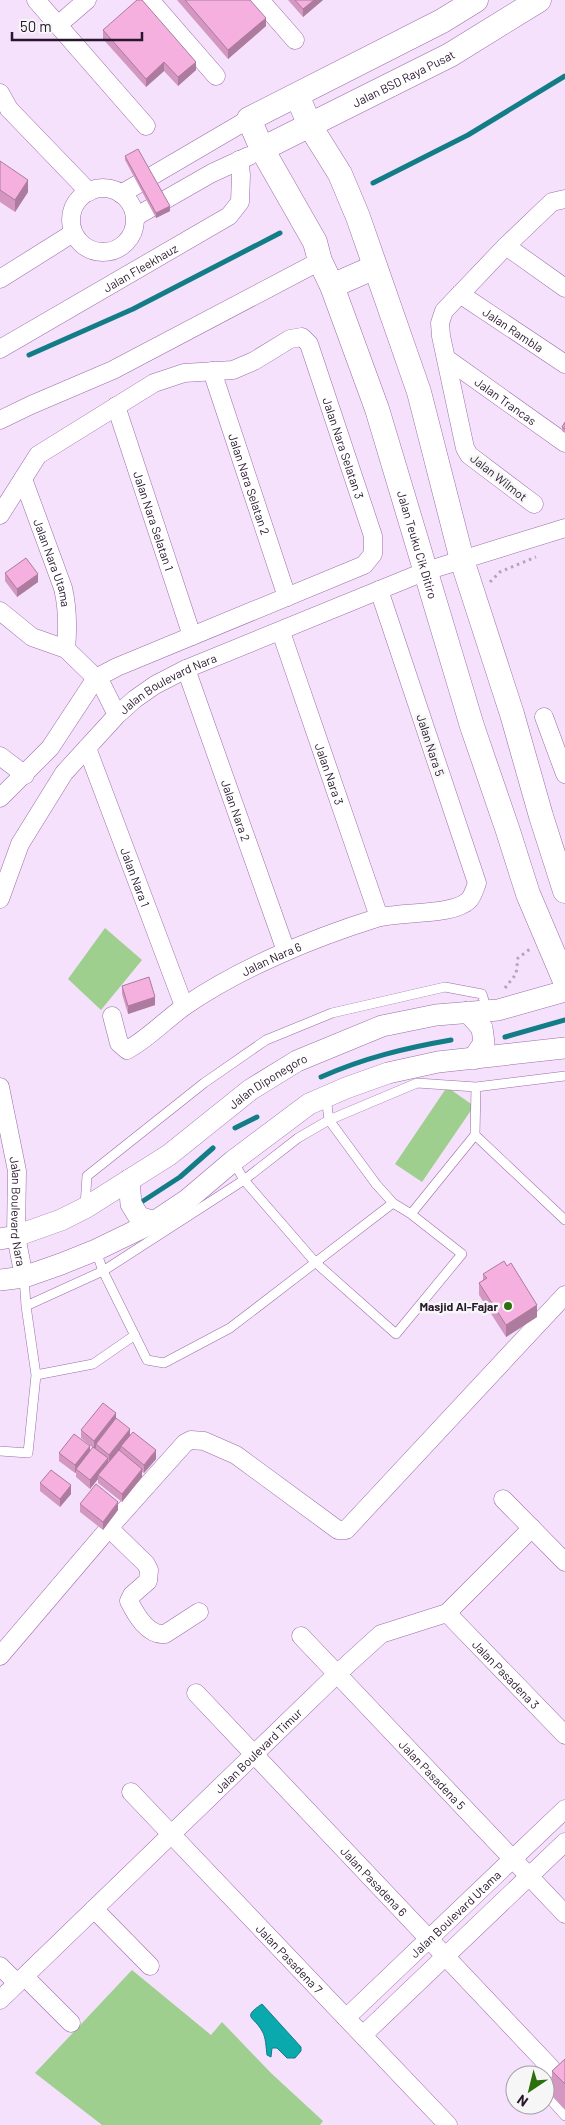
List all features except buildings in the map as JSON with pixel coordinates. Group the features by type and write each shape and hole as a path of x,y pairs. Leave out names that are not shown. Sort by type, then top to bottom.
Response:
{"main road":[{"path":"249,119 442,20 476,0"},
{"name":"Jalan BSD Raya Pusat","path":"262,149 450,55 539,0"},
{"path":"297,95 310,126 340,174 419,392 462,560 512,714 565,892"},
{"name":"Jalan Teuku Cik Ditiro","path":"249,119 262,149 315,242 320,261 332,286 377,408 472,726 528,894 565,980"},
{"path":"332,286 375,267"}],"street":[{"path":"58,25 87,0"},
{"path":"150,0 216,76"},
{"path":"260,0 295,40"},
{"path":"46,3 58,25 146,126"},
{"path":"0,93 9,109 64,167 84,194"},
{"path":"121,194 249,119"},
{"path":"198,149 212,173"},
{"path":"135,217 212,173 262,149"},
{"name":"Jalan Fleekhauz","path":"0,349 229,216 240,202 241,175 239,160"},
{"path":"108,189 121,194 131,204 135,217 134,227 124,245 116,250 96,252 86,247 73,233 72,212 84,194 108,189"},
{"path":"447,359 440,336 440,322 444,311 506,246 561,204"},
{"path":"0,279 73,233"},
{"path":"506,246 565,288"},
{"path":"0,420 30,405 113,370 320,261"},
{"name":"Jalan Rambla","path":"460,294 565,364"},
{"name":"Jalan Nara Selatan 3","path":"212,371 233,370 254,361 290,339 302,337 309,344 372,536 373,554 364,565 286,597"},
{"name":"Jalan Trancas","path":"447,359 565,442"},
{"name":"Jalan Wilmot","path":"447,359 465,448 469,455 534,504"},
{"path":"0,515 38,455 154,383 184,373 212,371"},
{"name":"Jalan Nara Selatan 2","path":"212,371 286,597"},
{"name":"Jalan Nara Selatan 1","path":"116,406 192,636"},
{"name":"Jalan Nara Utama","path":"23,479 63,588 67,605 66,649"},
{"name":"Jalan Boulevard Nara","path":"0,899 20,844 64,773 117,715 155,685 186,669 281,632 426,571 565,528"},
{"name":"Jalan Nara 5","path":"379,590 477,883 470,900"},
{"path":"0,798 50,748 98,681 117,667 286,597"},
{"path":"0,611 32,637 66,649 98,681 117,715"},
{"name":"Jalan Nara 3","path":"281,632 379,917"},
{"name":"Jalan Nara 2","path":"186,669 286,951"},
{"path":"98,681 135,699"},
{"path":"544,717 565,774"},
{"name":"Jalan Nara 1","path":"87,748 184,1006"},
{"path":"0,756 25,775"},
{"name":"Jalan Nara 6","path":"112,1016 119,1043 127,1050 138,1044 184,1006 286,951 379,917 456,908 470,900"},
{"name":"Jalan Diponegoro","path":"8,1238 61,1220 85,1208 169,1155 250,1090 297,1061 382,1026 436,1015 510,1008 565,991"},
{"path":"473,1059 484,1043 478,1011"},
{"path":"0,1280 24,1277 96,1250 154,1222 187,1200 233,1161 310,1104 326,1097 388,1073 438,1062 565,1048"},
{"name":"Jalan Boulevard Nara","path":"0,1087 17,1171 8,1238 24,1277"},
{"path":"129,1180 132,1204 139,1217 154,1222"},
{"path":"0,1656 109,1528 185,1444 195,1439 236,1455 338,1530 346,1530 565,1295"},
{"path":"503,1498 565,1562"},
{"path":"109,1528 146,1564 149,1570 148,1581 132,1595 129,1601 149,1631 159,1635 165,1634 199,1612"},
{"name":"Jalan Boulevard Timur","path":"0,2000 337,1674 381,1634 447,1613 532,1528"},
{"name":"Jalan Pasadena 3","path":"447,1613 565,1736"},
{"name":"Jalan Pasadena 5","path":"301,1636 565,1914"},
{"name":"Jalan Pasadena 6","path":"196,1693 548,2065"},
{"name":"Jalan Pasadena 7","path":"132,1792 448,2125"},
{"name":"Jalan Boulevard Utama","path":"346,2018 565,1809"},
{"name":"Jalan Boulevard Utama","path":"363,2035 565,1842"},
{"path":"94,1909 150,1966"},
{"path":"0,1966 21,1980 70,2024"}],"lane":[{"path":"85,1208 87,1176 204,1083 266,1040 332,1013 445,987 482,994 478,1011"},
{"path":"26,1306 103,1271 244,1180 298,1138 329,1120 418,1083 476,1087 565,1076"},
{"path":"412,1214 475,1135 476,1087"},
{"path":"233,1161 244,1180 315,1262 396,1334 462,1254 412,1214 393,1203 376,1184 329,1120 326,1097"},
{"path":"475,1135 565,1220"},
{"path":"96,1250 103,1271 147,1360 164,1363 230,1328 393,1203"},
{"path":"0,1451 28,1453 36,1375 26,1306 24,1277"},
{"path":"36,1375 93,1364 136,1335"},
{"path":"565,2079 547,2096 565,2116"}],"shaded area":[{"path":"105,928 142,960 101,1010 68,979"},
{"path":"447,1087 474,1106 422,1182 395,1164"},
{"path":"132,1970 211,2035 222,2022 271,2073 323,2121 320,2125 102,2125 35,2073"},
{"path":"262,2004 301,2047 301,2051 295,2058 287,2058 277,2048 272,2048 271,2057 267,2055 263,2033 251,2017 252,2012"}],"waterway":[{"path":"373,183 468,135 565,76"},
{"path":"29,355 133,309 280,233"},
{"path":"505,1037 565,1020"},
{"path":"321,1077 385,1054 451,1040"},
{"path":"235,1128 257,1117"},
{"path":"140,1203 180,1177 213,1148"}],"place":[{"name":"Masjid Al-Fajar","path":"508,1306"}]}
